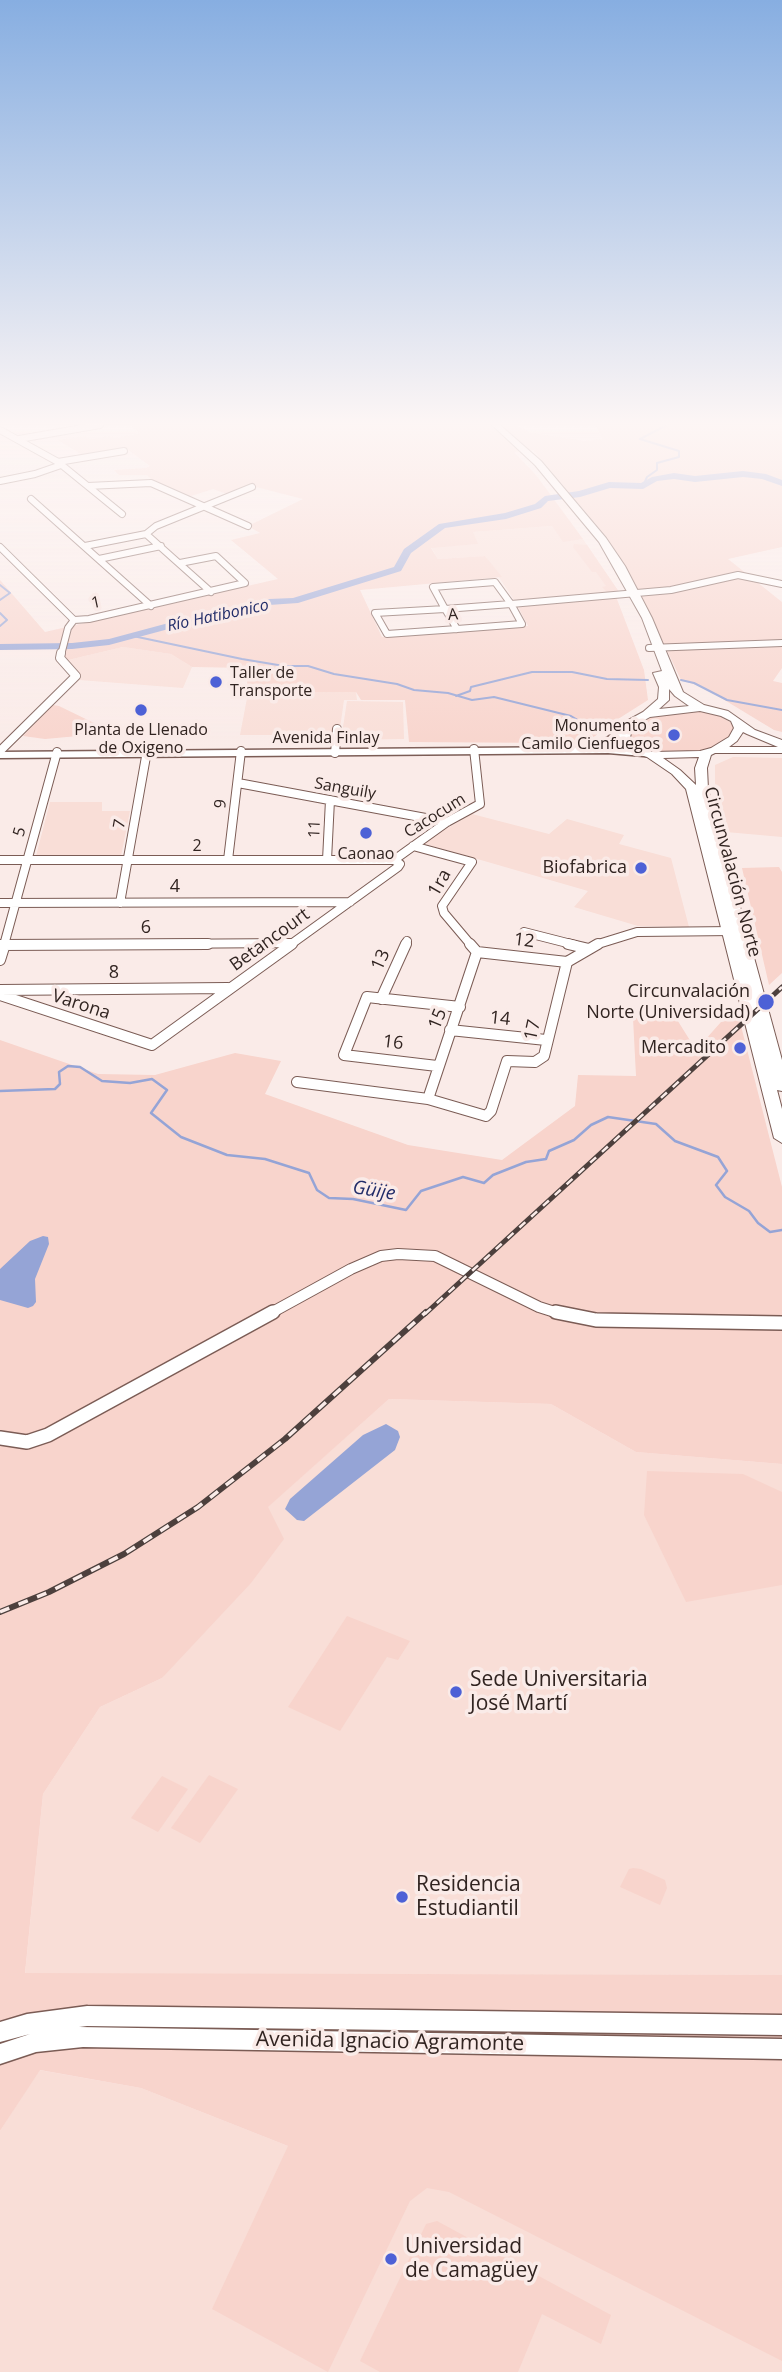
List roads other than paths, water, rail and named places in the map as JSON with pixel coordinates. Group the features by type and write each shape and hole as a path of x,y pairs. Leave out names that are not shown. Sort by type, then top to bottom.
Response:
{"highway":[{"path":"595,536 630,595 673,686 679,694 701,708"},
{"path":"627,725 647,714 663,700 654,647"},
{"path":"647,714 701,708 724,713 758,736 782,744"},
{"path":"711,752 737,733 740,728 736,721"},
{"name":"Circunvalación Norte","path":"627,725 624,738 626,743 651,755 676,772 692,788 782,1087"},
{"path":"651,755 782,750"},
{"name":"Circunvalación Norte","path":"711,752 701,768 702,789 782,1138"}],"main road":[{"name":"Avenida Finlay","path":"474,751 586,747 611,740 627,725"},
{"name":"Avenida Finlay","path":"0,753 608,750 651,755"},
{"name":"Avenida Ignacio Agramonte","path":"0,2032 27,2024 87,2016 782,2025"},
{"name":"Avenida Ignacio Agramonte","path":"0,2054 36,2042 83,2037 782,2049"}],"street":[{"path":"73,536 151,606"},
{"path":"85,546 131,536"},
{"path":"151,536 211,592"},
{"path":"99,559 161,546"},
{"path":"0,547 74,620 68,628 60,658 76,676 0,753"},
{"name":"1","path":"74,620 151,606 245,583 216,556 180,563"},
{"path":"445,609 630,595 671,590 738,575 782,584"},
{"path":"457,629 433,587 495,582 511,604"},
{"name":"A","path":"445,609 376,614 387,634 522,624 511,604"},
{"path":"654,647 782,643"},
{"path":"335,751 337,729"},
{"name":"Cacocum","path":"394,860 447,822 480,804 474,751"},
{"name":"9","path":"228,860 241,752"},
{"name":"5","path":"0,960 56,753"},
{"name":"7","path":"120,903 147,753"},
{"name":"Sanguily","path":"238,783 447,822"},
{"name":"11","path":"327,860 330,800"},
{"name":"1ra","path":"413,846 472,862 442,906 444,913 477,951"},
{"name":"2","path":"0,860 394,860"},
{"name":"Betancourt","path":"152,1045 398,867 400,864 394,860"},
{"name":"4","path":"0,903 350,902"},
{"path":"567,962 601,942 636,932 734,931"},
{"path":"524,932 589,949"},
{"name":"13","path":"344,1055 368,997 382,999 407,941"},
{"name":"6","path":"2,945 292,943"},
{"name":"12","path":"477,951 567,962"},
{"name":"15","path":"428,1099 477,951"},
{"name":"17","path":"428,1099 486,1116 491,1111 507,1061 541,1060 567,962"},
{"name":"8","path":"0,992 229,988"},
{"name":"Varona","path":"0,992 152,1045"},
{"path":"382,999 460,1007"},
{"name":"14","path":"450,1030 546,1040"},
{"name":"16","path":"344,1055 437,1066"},
{"path":"297,1082 428,1099"},
{"path":"0,1438 27,1442 48,1436 351,1269 381,1256 435,1256 539,1307 569,1316 596,1320 782,1323"}],"water":[{"path":"48,1237 49,1244 35,1279 36,1302 28,1308 0,1300 0,1269 30,1241"},
{"path":"386,1424 398,1431 400,1437 395,1450 304,1521 297,1520 285,1509 290,1499 363,1435"}],"waterway":[{"name":"Río Hatibonico","path":"0,647 72,646 109,642 176,624 202,622 238,609 269,602 294,601 398,569 407,551 428,536"},
{"path":"0,585 10,593 0,600"},
{"path":"0,613 7,620 0,626"},
{"path":"133,636 242,659 284,666 308,666 414,690 457,696"},
{"path":"457,696 470,691 471,687 532,672 572,672 607,679 648,680"},
{"path":"681,680 694,683 727,700 782,710"},
{"path":"457,696 472,700 494,697 571,716 596,731"},
{"name":"Güije","path":"0,1091 55,1089 60,1084 59,1072 68,1066 80,1067 102,1081 130,1083 152,1079 167,1090 151,1113 181,1137 227,1155 265,1159 309,1173 317,1190 329,1198 353,1199 406,1210 421,1191 463,1177 484,1183 493,1175 526,1162 546,1159 549,1151 574,1140 591,1125 608,1117 656,1124 675,1141 718,1157 727,1171 716,1185 725,1197 749,1211 758,1223 770,1232 782,1230"}],"railway":[{"path":"425,1314 782,987"},
{"path":"0,1612 49,1592 124,1554 198,1507 285,1439 426,1312"}],"place":[{"name":"Taller de Transporte","path":"216,682"},
{"name":"Planta de Llenado de Oxigeno","path":"141,710"},
{"name":"Monumento a Camilo Cienfuegos","path":"674,735"},
{"name":"Caonao","path":"366,833"},
{"name":"Biofabrica","path":"641,868"},
{"name":"Circunvalación Norte (Universidad)","path":"766,1002"},
{"name":"Mercadito","path":"740,1048"},
{"name":"Sede Universitaria José Martí","path":"456,1692"},
{"name":"Residencia Estudiantil","path":"402,1897"},
{"name":"Universidad de Camagüey","path":"391,2259"}]}
